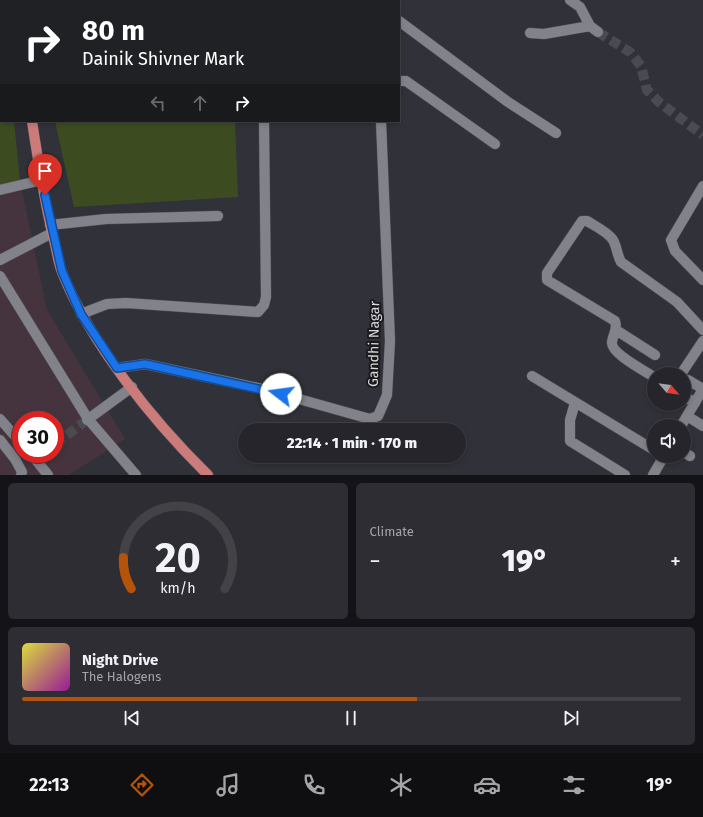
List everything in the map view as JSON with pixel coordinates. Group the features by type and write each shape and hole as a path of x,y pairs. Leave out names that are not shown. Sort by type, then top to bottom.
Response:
{"main road":[{"path":"32,122 51,229 62,271 81,314 117,368 182,450 208,475"}],"street":[{"path":"530,33 544,34 594,29 580,7 570,0"},
{"path":"400,22 508,102 556,133"},
{"path":"400,81 406,81 495,144"},
{"path":"81,314 107,304 126,303 258,312 264,305 266,297 264,122"},
{"name":"Gandhi Nagar","path":"117,368 145,364 267,390 370,419 378,416 387,394 390,341 381,122"},
{"path":"0,190 42,180"},
{"path":"703,186 671,240 675,251 703,280"},
{"path":"0,260 51,229 106,219 218,216"},
{"path":"647,372 615,351 611,343 616,330 615,322 550,282 546,277 584,220 613,239 617,254 622,262 677,302 703,330"},
{"path":"0,276 88,420 136,475"},
{"path":"616,330 655,355"},
{"path":"689,367 703,341"},
{"path":"532,376 647,446"},
{"path":"685,419 703,389 691,381"},
{"path":"88,420 132,387"},
{"path":"691,400 695,403"},
{"path":"575,403 570,426 570,441 624,475"},
{"path":"687,416 703,426"},
{"path":"0,419 12,432"},
{"path":"0,440 15,459 22,472 21,475"},
{"path":"40,463 48,475"},
{"path":"653,475 660,463"}],"shaded area":[{"path":"20,181 47,310 125,439 69,475 0,475 0,191"}],"green space":[{"path":"0,122 14,122 20,181 0,191"},
{"path":"55,122 235,122 238,197 74,207"}],"tunnel":[{"path":"598,32 630,52 641,66 647,90 660,103 703,135"},
{"path":"64,437 87,420"}],"route":[{"path":"45,195 50,225 62,271 81,314 117,368 145,364 281,394"}]}
